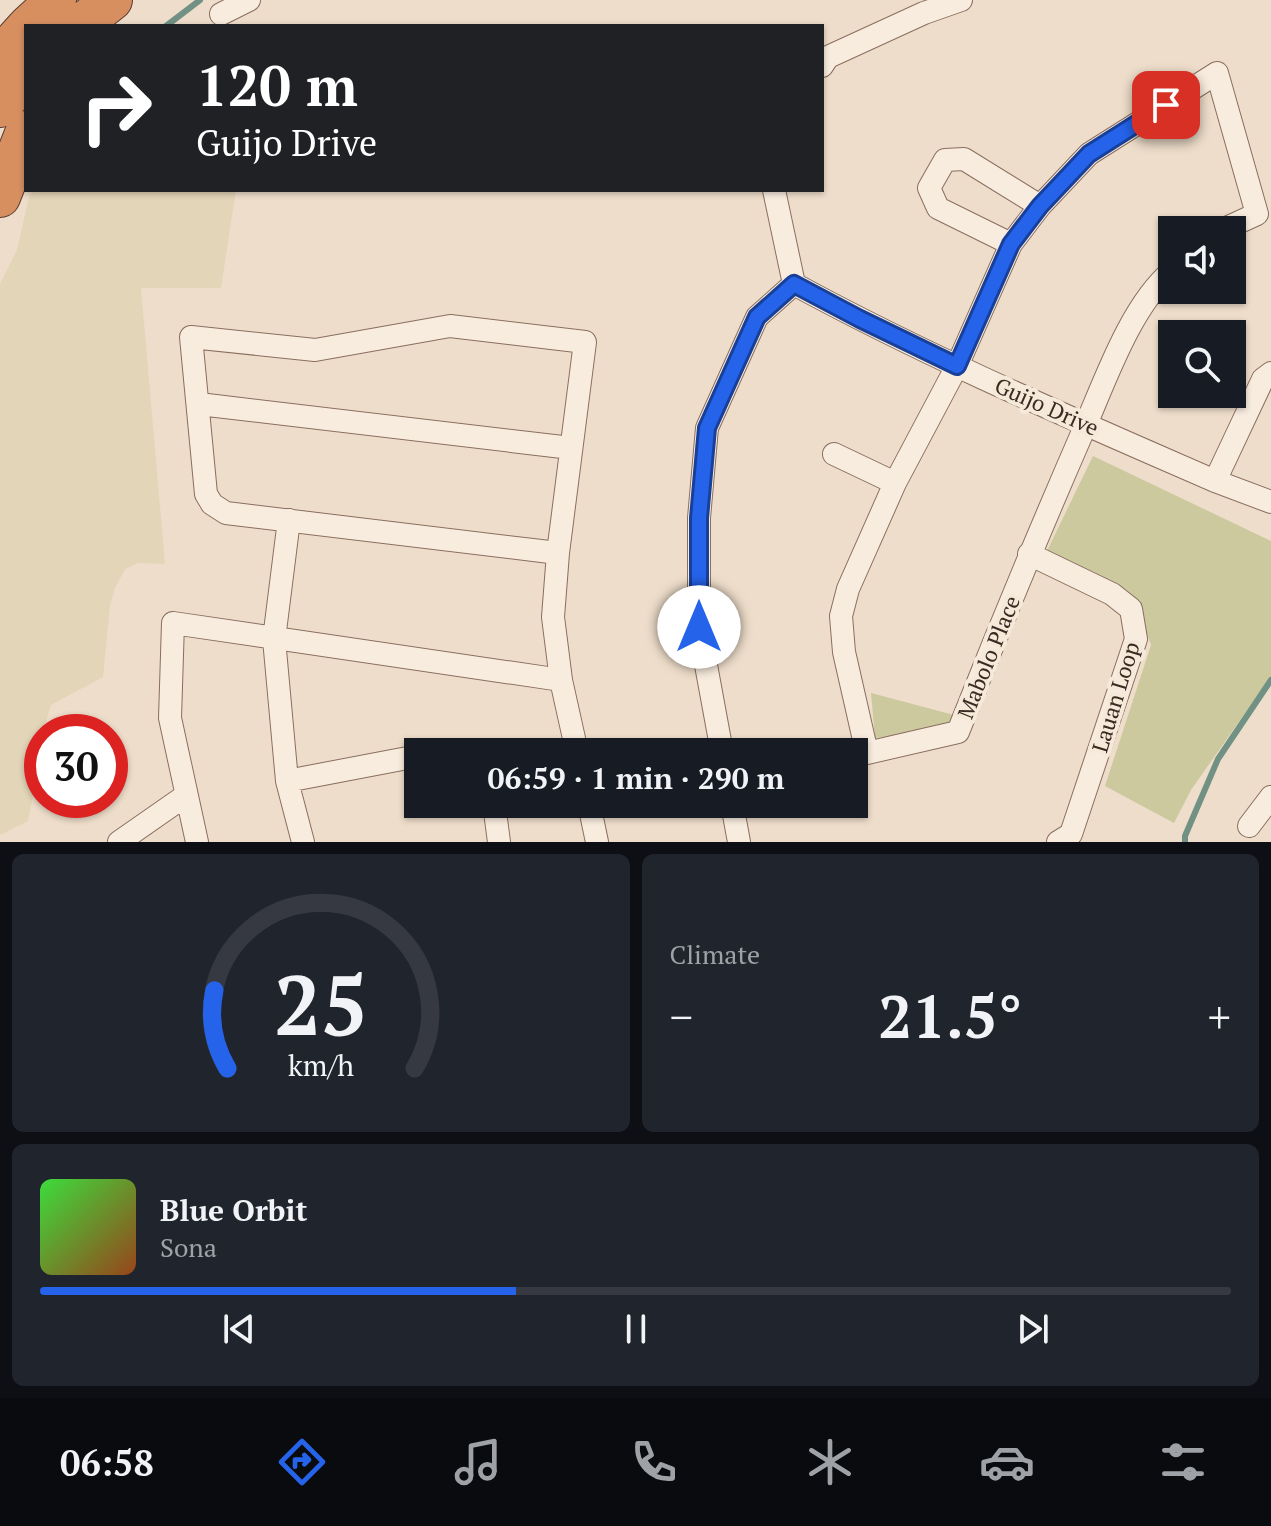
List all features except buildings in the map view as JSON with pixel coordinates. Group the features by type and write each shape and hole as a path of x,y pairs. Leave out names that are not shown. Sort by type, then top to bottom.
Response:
{"highway":[{"path":"30,24 56,0"},
{"path":"82,24 112,0"},
{"path":"105,24 131,0"},
{"path":"0,57 24,30"},
{"path":"0,107 24,78"},
{"path":"0,197 24,136"}],"street":[{"path":"221,14 249,0"},
{"path":"824,63 828,57 924,13 961,0"},
{"name":"Mabolo Place","path":"1158,284 1120,344 1029,554 958,732 867,753 844,652 841,616 848,589 895,483 957,366 1011,244 1040,206 1089,154 1217,73 1257,214 1246,219"},
{"path":"1011,244 938,208 929,188 945,160 964,159 1040,206"},
{"path":"719,738 699,627 699,518 707,428 757,317 794,284 774,192"},
{"name":"Guijo Drive","path":"794,284 957,366 1215,481 1271,502"},
{"path":"558,553 226,513 212,504 206,494 191,337 315,350 450,326 585,342 558,553 553,617 561,680 574,738"},
{"path":"1215,481 1263,379 1271,373"},
{"path":"199,404 571,448"},
{"path":"834,454 895,483"},
{"path":"289,520 274,639 287,781 303,842"},
{"name":"Lauan Loop","path":"1029,554 1112,594 1131,609 1136,639 1071,834 1058,842"},
{"path":"197,842 170,718 173,623 561,680"},
{"path":"287,781 404,759"},
{"path":"119,842 185,796"},
{"path":"1249,826 1271,797"},
{"path":"496,818 499,842"},
{"path":"592,818 597,842"},
{"path":"735,818 739,842"}],"shaded area":[{"path":"33,192 236,192 221,288 141,288 165,564 138,563 125,569 110,606 103,677 51,705 48,714 24,714 24,818 29,818 28,821 0,835 0,284 17,250 29,197"},
{"path":"1093,456 1271,541 1271,676 1191,790 1174,823 1105,786 1151,645 1137,606 1044,557"},
{"path":"871,693 954,715 950,728 875,738"}],"waterway":[{"path":"169,24 200,0"},
{"path":"1185,842 1218,759 1271,680"}],"route":[{"path":"699,627 699,518 707,428 757,317 794,284 957,366 1011,244 1040,206 1089,154 1166,105"}]}
